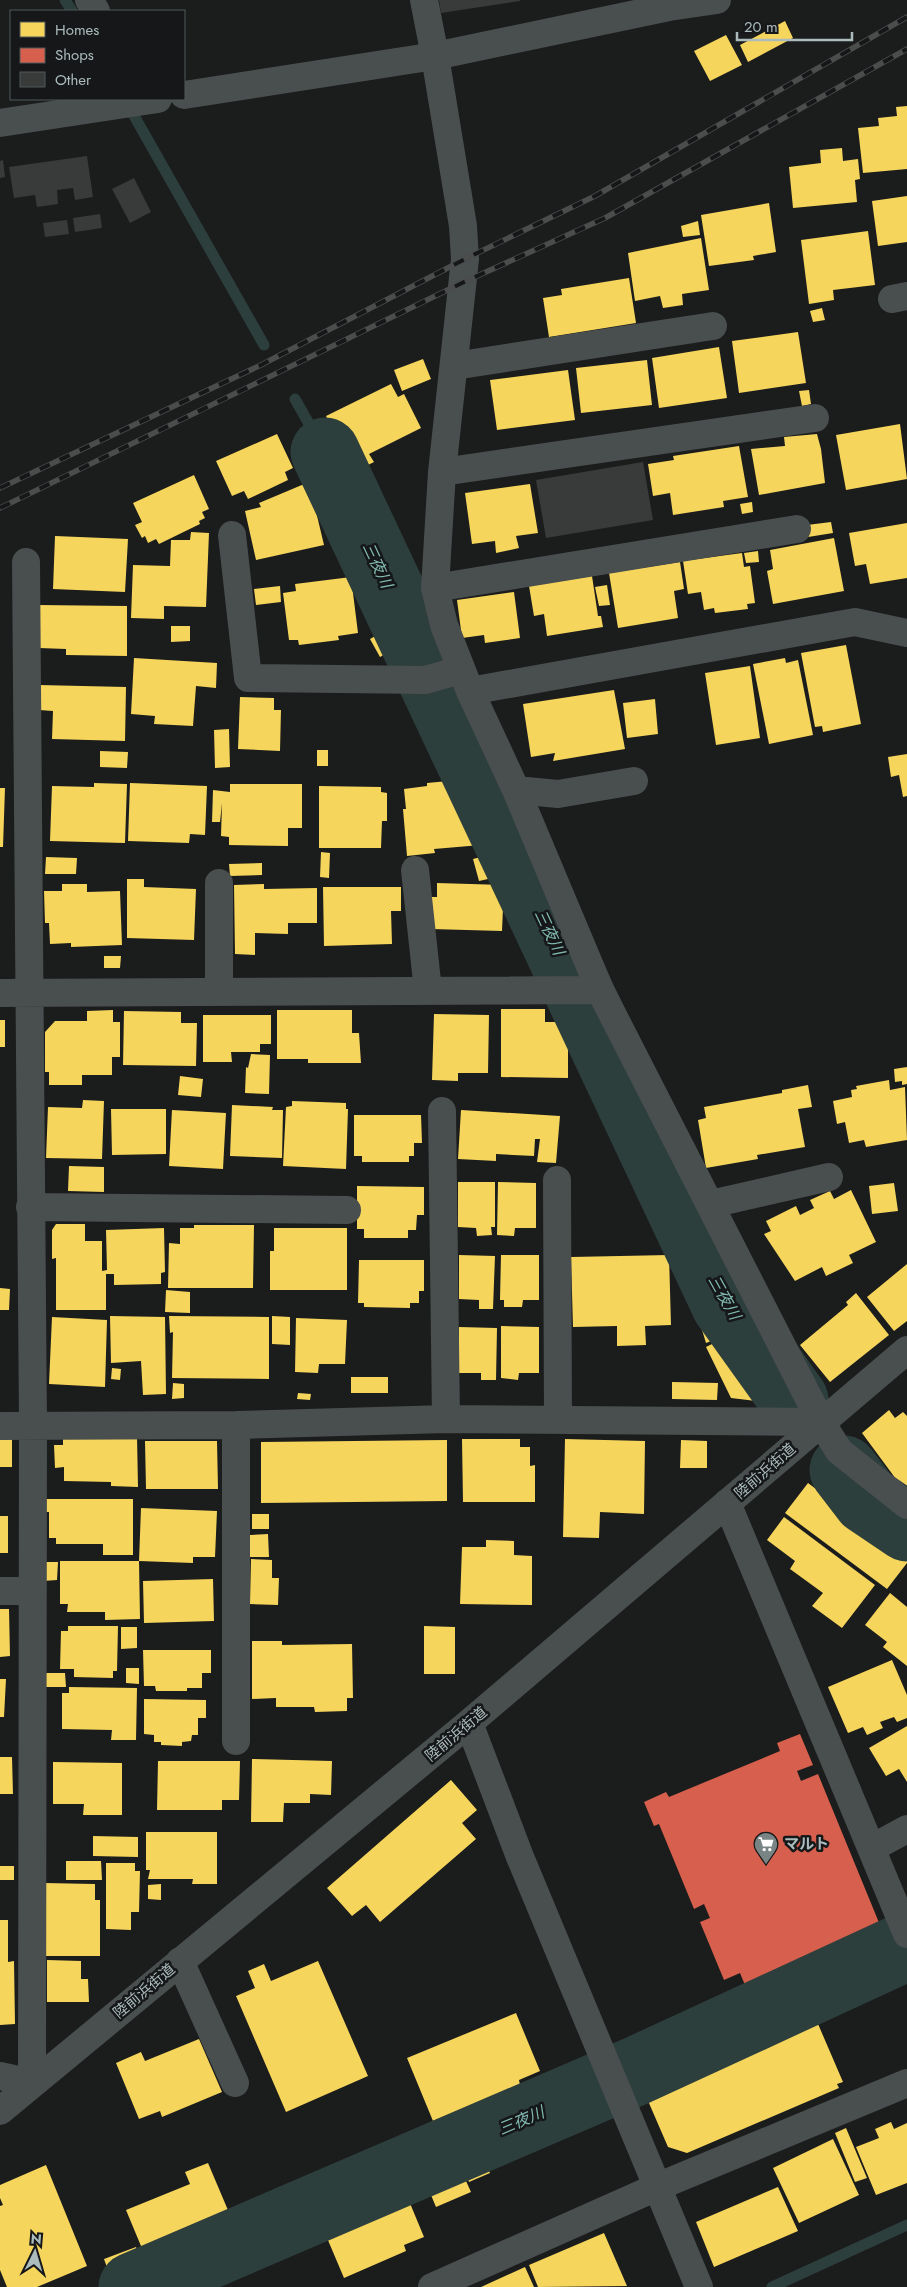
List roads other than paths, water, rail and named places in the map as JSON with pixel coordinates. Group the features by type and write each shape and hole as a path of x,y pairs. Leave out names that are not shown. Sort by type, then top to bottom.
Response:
{"street":[{"path":"424,0 463,226 464,282 442,472 435,588 444,625 600,990 821,1422 839,1451 907,1506"},
{"path":"185,95 435,56 669,7 717,0"},
{"path":"0,123 142,101"},
{"path":"454,366 713,326"},
{"path":"442,472 815,418"},
{"path":"435,588 797,529"},
{"path":"232,535 248,678 466,680 855,622 907,633"},
{"path":"0,2076 32,2083 33,1425 26,562"},
{"path":"516,790 558,794 634,782"},
{"path":"415,870 428,991"},
{"path":"219,883 219,992"},
{"path":"0,993 600,990"},
{"path":"442,1111 446,1419"},
{"path":"711,1204 829,1177"},
{"path":"557,1180 558,1420"},
{"path":"30,1207 347,1210"},
{"name":"陸前浜街道","path":"0,2111 469,1723 907,1350"},
{"path":"0,1426 236,1425 446,1419 821,1422"},
{"path":"236,1425 236,1741"},
{"path":"727,1503 907,1934"},
{"path":"0,1591 32,1591"},
{"path":"469,1723 520,1857 657,2187 684,2246 699,2287"},
{"path":"872,1848 907,1829"},
{"path":"180,1961 235,2083"},
{"path":"432,2287 657,2187 907,2083"}],"waterway":[{"path":"65,0 71,10"},
{"path":"128,105 264,345"},
{"path":"295,399 325,452"},
{"name":"三夜川","path":"325,452 726,1305 794,1400"},
{"name":"三夜川","path":"844,1470 867,1500 907,1527"},
{"name":"三夜川","path":"133,2287 636,2071 907,1946"},
{"path":"772,2287 907,2225"}],"railway":[{"path":"0,488 261,365 465,259 595,196 907,17"},
{"path":"0,508 464,282 605,218 907,49"}],"place":[{"name":"マルト","path":"766,1865"}]}
